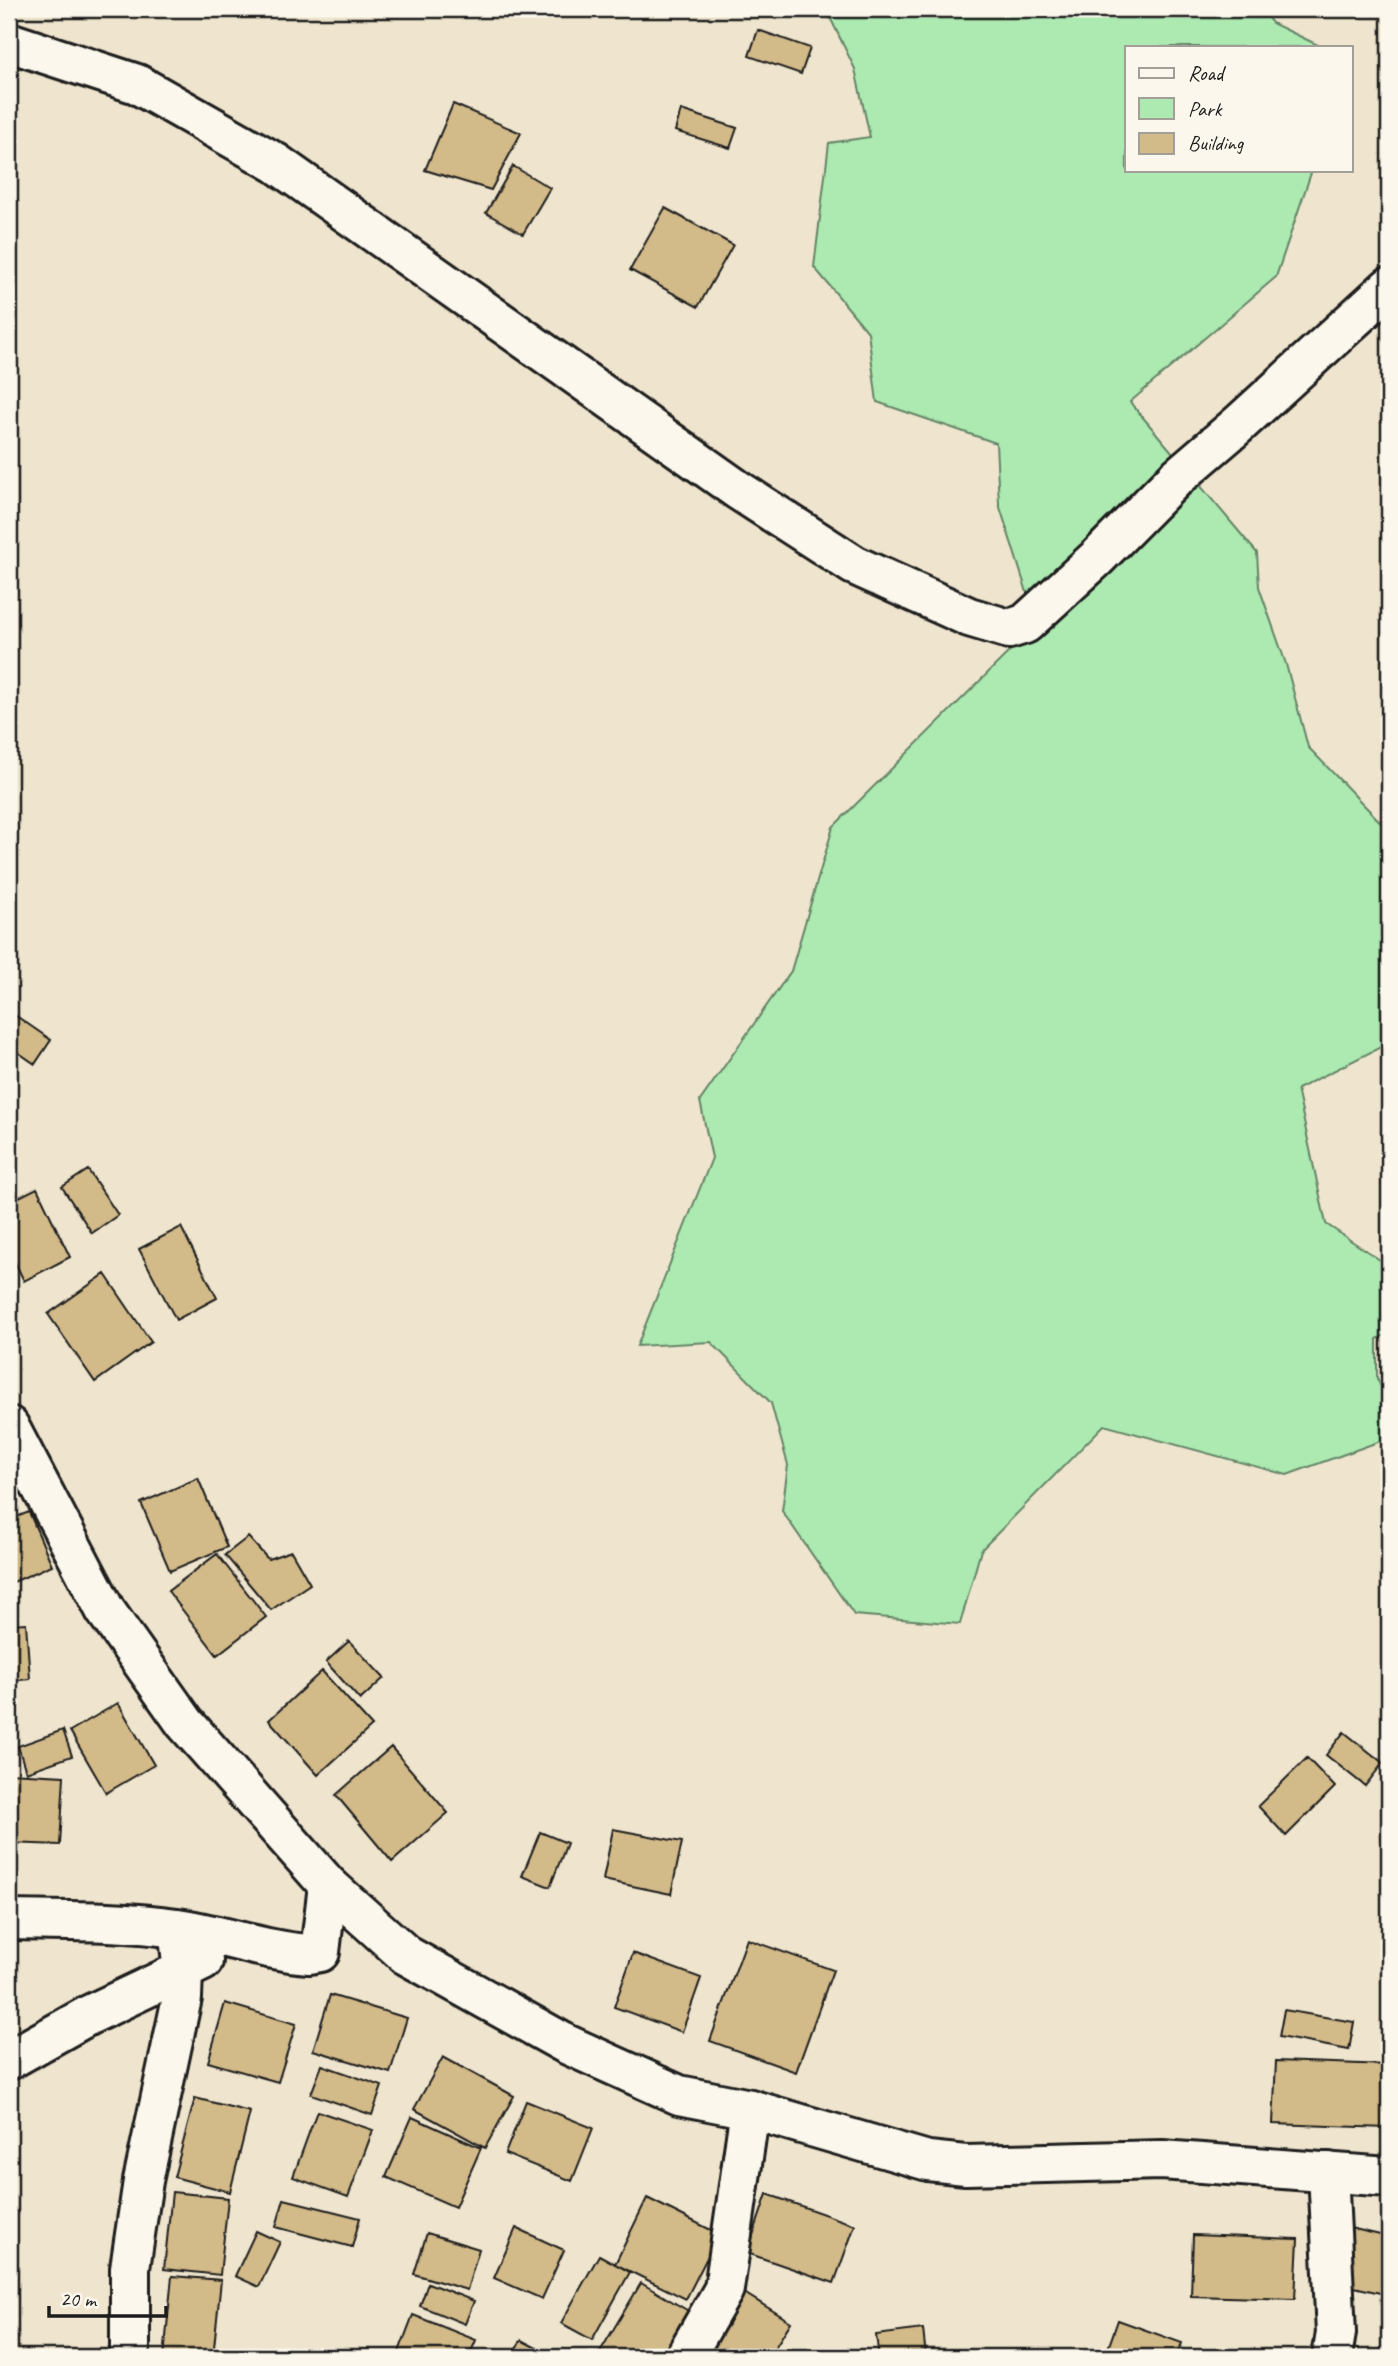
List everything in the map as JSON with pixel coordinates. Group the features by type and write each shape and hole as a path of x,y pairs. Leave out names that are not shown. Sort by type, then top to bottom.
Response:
{"street":[{"path":"9,42 136,84 276,163 727,482 854,565 969,617 1009,629 1026,624 1097,558 1175,479 1389,287"},
{"path":"9,1426 105,1610 185,1723 328,1885 406,1955 566,2044 679,2095 750,2109 928,2161 965,2165 1162,2160 1389,2177"},
{"path":"9,1920 118,1922 178,1928 296,1953 320,1952 328,1885"},
{"path":"130,2357 130,2269 143,2180 178,2024 183,1971 178,1928"},
{"path":"9,2060 89,2015 238,1942"},
{"path":"685,2357 724,2288 750,2109"},
{"path":"1328,2172 1336,2333 1332,2357"}],"green space":[{"path":"826,9 1261,9 1272,23 1320,46 1125,46 1125,172 1311,172 1276,277 1130,402 1257,553 1259,587 1286,664 1308,747 1389,831 1389,1043 1297,1089 1326,1224 1389,1266 1389,1333 1377,1339 1377,1379 1389,1401 1389,1438 1287,1475 1104,1425 981,1550 960,1624 854,1615 782,1511 788,1465 771,1403 711,1342 637,1346 712,1158 700,1101 791,971 833,827 1037,624 999,504 996,443 877,402 868,332 814,267 829,143 870,137 855,69"}],"building":[{"path":"758,30 810,48 801,74 749,56"},
{"path":"453,104 521,133 491,190 425,170"},
{"path":"681,110 737,128 730,148 675,131"},
{"path":"513,166 550,188 523,234 486,213"},
{"path":"665,208 733,245 698,307 630,270"},
{"path":"9,1011 51,1040 35,1064 9,1046"},
{"path":"88,1170 118,1215 92,1233 62,1187"},
{"path":"37,1188 70,1257 24,1281 9,1250 9,1202"},
{"path":"181,1227 217,1298 176,1320 139,1249"},
{"path":"105,1274 151,1342 95,1382 48,1314"},
{"path":"9,1466 13,1489 9,1490"},
{"path":"198,1478 227,1547 170,1571 141,1503"},
{"path":"29,1512 52,1565 9,1584 9,1520"},
{"path":"248,1537 268,1559 291,1551 310,1584 271,1610 225,1555"},
{"path":"217,1554 266,1617 217,1655 168,1591"},
{"path":"26,1623 30,1679 9,1681 9,1624"},
{"path":"349,1641 384,1678 360,1700 326,1662"},
{"path":"322,1671 372,1726 318,1775 269,1720"},
{"path":"118,1703 154,1765 106,1793 70,1731"},
{"path":"63,1730 72,1756 26,1772 18,1746"},
{"path":"1344,1732 1383,1763 1365,1786 1326,1755"},
{"path":"391,1747 448,1813 392,1862 336,1795"},
{"path":"1307,1758 1335,1787 1286,1836 1258,1806"},
{"path":"9,1773 64,1776 60,1845 9,1843"},
{"path":"613,1829 682,1842 671,1894 603,1880"},
{"path":"540,1832 567,1843 550,1887 522,1876"},
{"path":"747,1939 833,1970 796,2072 710,2041"},
{"path":"633,1953 701,1978 682,2032 614,2007"},
{"path":"330,1995 407,2018 390,2073 313,2050"},
{"path":"225,2003 296,2024 278,2082 208,2062"},
{"path":"1284,2010 1354,2022 1349,2050 1279,2037"},
{"path":"443,2057 514,2096 485,2148 414,2109"},
{"path":"1276,2061 1389,2065 1388,2128 1273,2124"},
{"path":"322,2065 382,2086 372,2115 311,2094"},
{"path":"195,2098 250,2112 230,2192 174,2177"},
{"path":"526,2101 593,2128 572,2181 505,2154"},
{"path":"317,2111 373,2130 348,2197 293,2177"},
{"path":"412,2117 481,2148 455,2207 386,2177"},
{"path":"172,2192 228,2198 220,2275 164,2269"},
{"path":"767,2194 855,2225 834,2283 747,2253"},
{"path":"647,2198 719,2234 686,2299 615,2264"},
{"path":"284,2199 360,2218 352,2247 276,2227"},
{"path":"516,2228 564,2250 542,2299 494,2278"},
{"path":"1350,2228 1389,2237 1389,2295 1337,2283"},
{"path":"256,2231 280,2242 259,2287 235,2276"},
{"path":"427,2233 479,2249 467,2290 414,2274"},
{"path":"1193,2235 1298,2239 1295,2299 1191,2296"},
{"path":"599,2255 630,2272 592,2340 561,2323"},
{"path":"172,2276 221,2280 213,2357 164,2357"},
{"path":"428,2283 474,2301 465,2324 420,2306"},
{"path":"641,2283 697,2316 672,2357 598,2355"},
{"path":"741,2291 791,2322 769,2357 700,2357"},
{"path":"413,2315 476,2340 469,2357 397,2357"},
{"path":"1118,2320 1182,2343 1176,2357 1105,2357"},
{"path":"923,2329 926,2357 879,2357 876,2335"},
{"path":"521,2340 554,2357 512,2357"}]}
